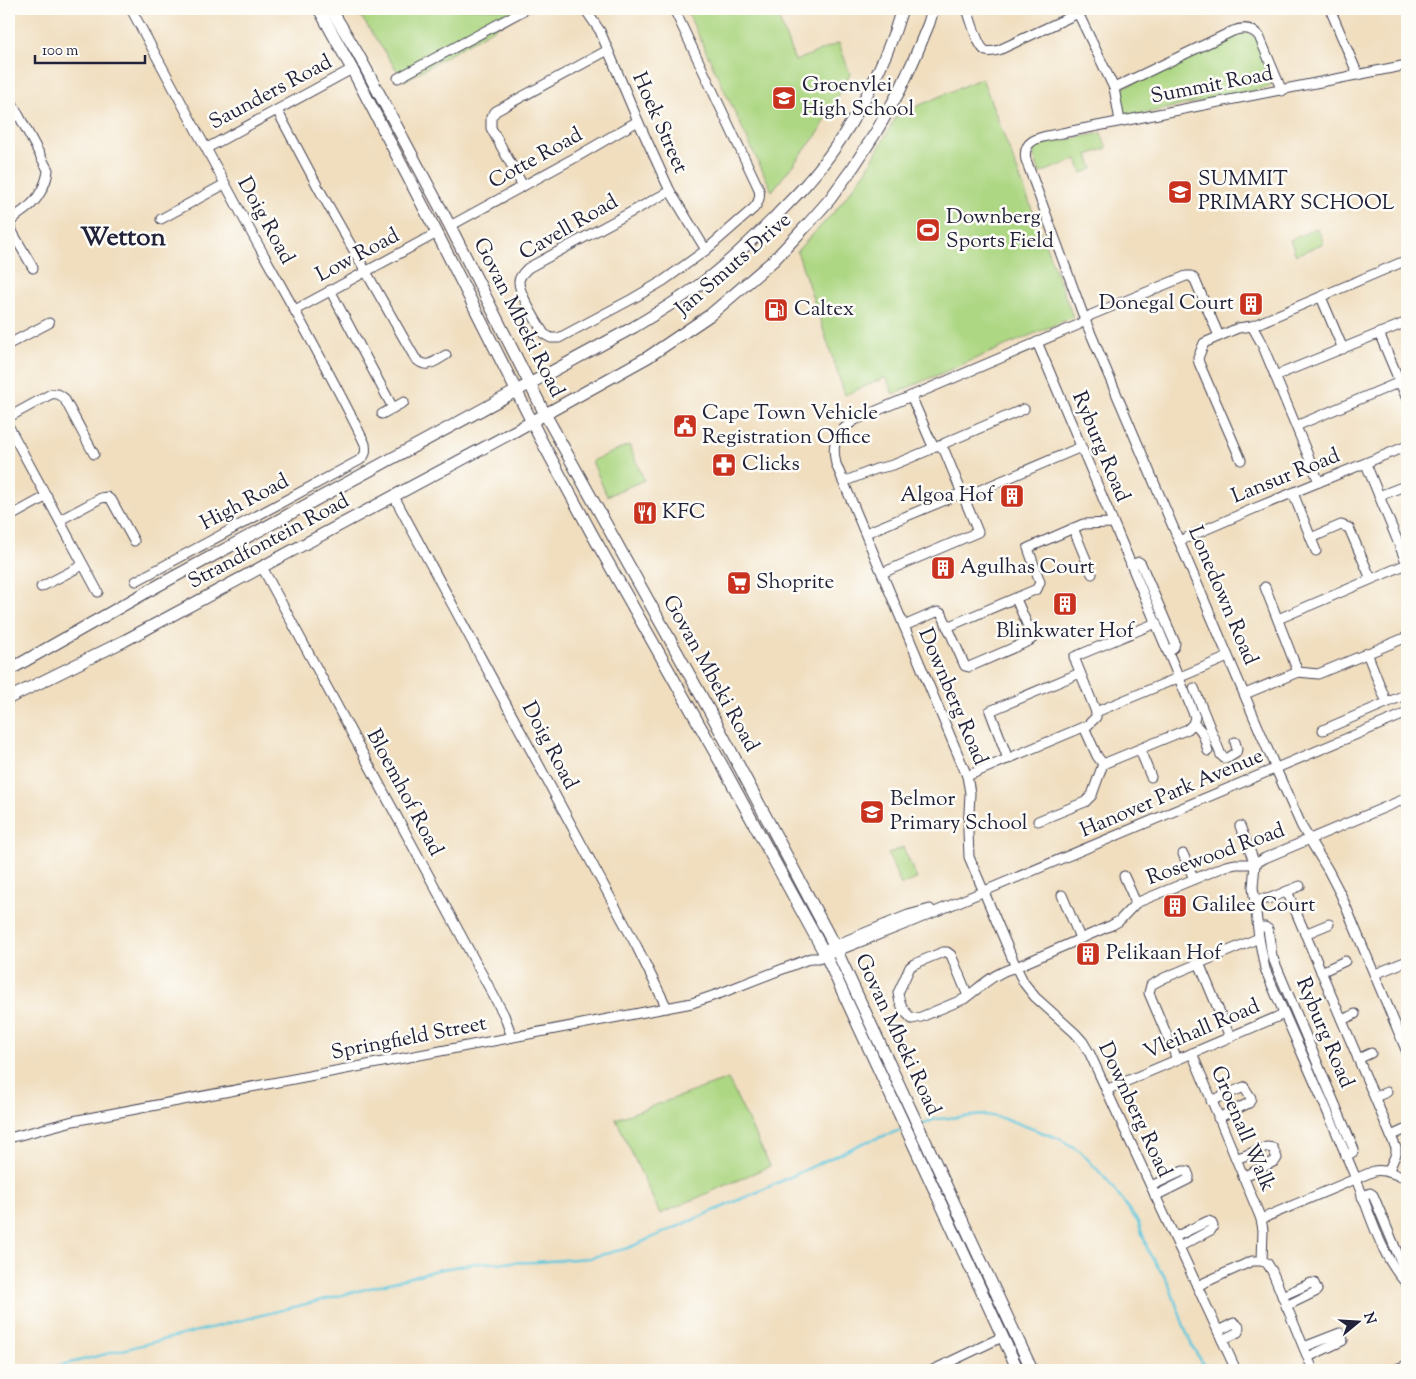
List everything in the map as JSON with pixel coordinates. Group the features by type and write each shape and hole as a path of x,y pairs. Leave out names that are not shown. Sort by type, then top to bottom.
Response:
{"main road":[{"name":"Govan Mbeki Road","path":"319,9 437,232 516,392 596,542 722,765 825,953 1018,1370"},
{"name":"Govan Mbeki Road","path":"331,9 358,54 450,226 545,414 714,719 836,948 1032,1370"},
{"name":"Jan Smuts Drive","path":"530,385 675,302 708,278 755,238 808,182 838,144 875,76 902,9"},
{"name":"Jan Smuts Drive","path":"545,414 648,357 710,316 774,260 830,199 876,132 900,90 929,23 933,9"},
{"name":"Strandfontein Road","path":"9,670 167,580 530,385"},
{"name":"Strandfontein Road","path":"9,698 124,641 545,414"}],"street":[{"name":"Doig Road","path":"131,9 344,400 365,444 366,450"},
{"path":"398,78 526,9"},
{"name":"Hoek Street","path":"585,9 600,31 670,190 706,250"},
{"name":"Cavell Road","path":"670,190 523,272 519,278 520,287 544,334 551,338 559,338 663,281 706,250 754,208 759,201 760,192 674,9"},
{"path":"967,9 980,44 986,51 999,50 1087,9"},
{"path":"1330,9 1358,75"},
{"path":"1078,13 1114,88 1120,121"},
{"path":"1114,88 1233,31 1244,28 1252,30 1259,36 1282,91"},
{"path":"523,186 491,128 491,117 496,111 608,50"},
{"name":"Summit Road","path":"1026,146 1031,141 1039,138 1407,65"},
{"name":"Saunders Road","path":"206,148 352,69"},
{"path":"9,97 47,167 48,173 39,195 33,203 15,216 9,224 33,268"},
{"path":"277,110 415,358 421,364 426,364 446,356"},
{"name":"Cotte Road","path":"450,226 638,121"},
{"name":"Lonedown Road","path":"1026,146 1024,153 1026,160 1085,320 1276,769 1302,827 1341,895 1405,1041 1407,1052"},
{"path":"161,219 225,184"},
{"name":"Low Road","path":"295,310 437,232"},
{"path":"1241,460 1199,363 1198,358 1204,343 1238,328 1252,326 1407,260"},
{"name":"Downberg Road","path":"1219,336 1195,280 1188,275 1091,315 1078,326 855,420 845,426 840,432 836,438 833,450 843,482 968,776 970,793 969,857 1016,967 1024,983 1035,996 1075,1033 1090,1054 1236,1370"},
{"path":"330,290 393,408"},
{"path":"1321,297 1343,349"},
{"path":"9,344 49,322"},
{"path":"1275,376 1407,322"},
{"path":"1252,326 1256,330 1319,482"},
{"path":"1379,333 1407,398"},
{"name":"Ryburg Road","path":"1037,342 1192,709 1195,717 1193,724"},
{"path":"1296,426 1400,382"},
{"path":"9,417 51,394 60,394 64,398 94,454"},
{"path":"882,573 978,532 945,452 930,442 911,396"},
{"path":"382,414 404,402"},
{"path":"843,482 876,468 891,466 1024,409"},
{"path":"9,427 98,592"},
{"name":"Lansur Road","path":"1179,541 1407,446"},
{"path":"866,533 1081,447"},
{"name":"High Road","path":"136,581 360,460 366,454 366,450"},
{"path":"1278,619 1407,564 1403,540 1379,496 1366,464"},
{"path":"1379,496 1407,485"},
{"path":"1293,493 1316,551"},
{"path":"9,517 47,496"},
{"path":"60,520 101,498 108,497 134,541"},
{"name":"Doig Road","path":"397,502 637,946 667,1008"},
{"path":"948,627 1035,590 1040,584 1028,548 1086,524 1113,523"},
{"path":"1311,538 1341,525 1349,528 1371,580"},
{"path":"1073,528 1092,574"},
{"name":"Ryburg Road","path":"1131,565 1140,562 1145,572 1175,643 1175,646 1168,652"},
{"path":"41,587 83,565"},
{"name":"Bloemhof Road","path":"262,567 504,1015 512,1037"},
{"path":"1265,587 1298,672"},
{"path":"904,626 938,612 942,614 967,667 1033,638 1016,599"},
{"path":"968,776 1090,724 1096,712 1074,657 1156,624"},
{"path":"1245,694 1298,672 1318,674 1407,637"},
{"path":"1367,654 1384,696"},
{"path":"1096,712 1228,657"},
{"path":"1008,759 990,711 1080,673"},
{"path":"1194,688 1224,758 1228,758 1236,753 1235,742"},
{"path":"1323,730 1407,694"},
{"path":"1192,709 1201,705"},
{"path":"1362,713 1368,730"},
{"name":"Hanover Park Avenue","path":"825,953 908,915 950,905 984,892 1407,714"},
{"path":"1038,821 1085,802 1092,795 1103,764 1188,729 1193,724 1202,731 1208,751"},
{"path":"1084,727 1097,756 1103,764"},
{"path":"1140,750 1150,777"},
{"name":"Rosewood Road","path":"968,996 983,982 1005,971 1116,923 1136,903 1226,866 1255,864 1265,858 1407,798"},
{"path":"1240,826 1255,864"},
{"path":"1183,854 1194,879"},
{"name":"Ryburg Road","path":"1255,864 1253,878 1259,938 1265,969 1384,1248 1393,1266 1407,1284"},
{"path":"1124,876 1136,903"},
{"path":"1255,899 1268,899 1300,886"},
{"path":"1287,891 1396,1148 1396,1154 1388,1172 1407,1180"},
{"path":"1062,895 1080,938"},
{"path":"1305,934 1329,924"},
{"name":"Ryburg Road","path":"1258,927 1268,929 1272,956 1353,1146 1353,1152 1346,1156"},
{"path":"1177,1060 1152,1001 1149,989 1151,985 1154,982 1259,938"},
{"path":"947,952 951,955 968,996 921,1017 912,1019 904,1012 898,993 910,967 920,961 947,952"},
{"name":"Springfield Street","path":"9,1138 73,1121 667,1008 709,998 825,953"},
{"path":"1321,972 1345,961"},
{"path":"1375,974 1407,961"},
{"path":"1199,964 1230,1037"},
{"name":"Vleihall Road","path":"1106,1090 1284,1014"},
{"path":"1342,1020 1355,1014"},
{"name":"Groenall Walk","path":"1192,1053 1261,1219 1263,1230 1262,1261"},
{"path":"1358,1059 1371,1053"},
{"path":"1211,1100 1244,1087 1251,1098 1249,1103 1218,1118"},
{"path":"1375,1098 1387,1092"},
{"path":"1391,1136 1404,1130"},
{"path":"1236,1159 1267,1147 1273,1148 1277,1158 1275,1162 1243,1177"},
{"path":"1150,1186 1183,1171 1188,1171 1189,1179 1155,1196"},
{"name":"Groenall Walk","path":"1261,1219 1377,1171 1388,1172"},
{"path":"1362,1197 1370,1193 1373,1195 1401,1261 1407,1270"},
{"path":"1174,1237 1208,1221 1212,1222 1211,1230 1179,1247"},
{"path":"1197,1286 1252,1261 1262,1261 1270,1267 1314,1370"},
{"path":"1282,1296 1314,1283 1315,1292 1286,1306"},
{"path":"1218,1330 1234,1323 1239,1327 1238,1332 1222,1340"},
{"path":"1304,1347 1339,1332 1343,1340 1308,1357"},
{"path":"933,1370 1002,1338"},
{"path":"1394,1370 1407,1365"}],"green space":[{"path":"356,9 525,9 526,10 404,81"},
{"name":"Groenvlei High School","path":"686,9 775,9 795,61 839,43 850,74 819,132 772,191"},
{"path":"1248,32 1256,38 1273,78 1269,87 1132,116 1122,113 1119,90 1238,33"},
{"name":"Downberg Sports Field","path":"982,78 1073,317 893,394 887,379 884,378 845,395 797,251 836,210 866,171 897,115"},
{"path":"1101,133 1107,148 1088,155 1093,169 1082,173 1077,159 1040,173 1033,155 1036,146"},
{"path":"1317,228 1324,243 1296,255 1290,240"},
{"path":"629,445 644,480 607,496 592,461"},
{"path":"903,847 917,879 901,885 888,854"},
{"path":"728,1079 770,1166 660,1214 616,1119"}],"waterway":[{"path":"921,1124 936,1119 986,1115 1006,1119 1060,1139 1080,1151 1107,1180 1138,1222 1149,1253 1168,1282 1192,1346 1207,1370"},
{"path":"42,1370 437,1270 476,1263 536,1262 589,1258 628,1248 762,1190 863,1143 904,1129"}],"place":[{"name":"Groenvlei High School","path":"784,98"},
{"name":"SUMMIT PRIMARY SCHOOL","path":"1180,192"},
{"name":"Downberg Sports Field","path":"928,230"},
{"name":"Donegal Court","path":"1251,304"},
{"name":"Caltex","path":"776,310"},
{"name":"Cape Town Vehicle Registration Office","path":"685,426"},
{"name":"Clicks","path":"724,465"},
{"name":"Algoa Hof","path":"1012,496"},
{"name":"KFC","path":"645,513"},
{"name":"Agulhas Court","path":"943,568"},
{"name":"Shoprite","path":"739,583"},
{"name":"Blinkwater Hof","path":"1065,604"},
{"name":"Belmor Primary School","path":"872,812"},
{"name":"Galilee Court","path":"1175,906"},
{"name":"Pelikaan Hof","path":"1088,954"}],"district":[{"name":"Wetton","path":"123,238"}]}
